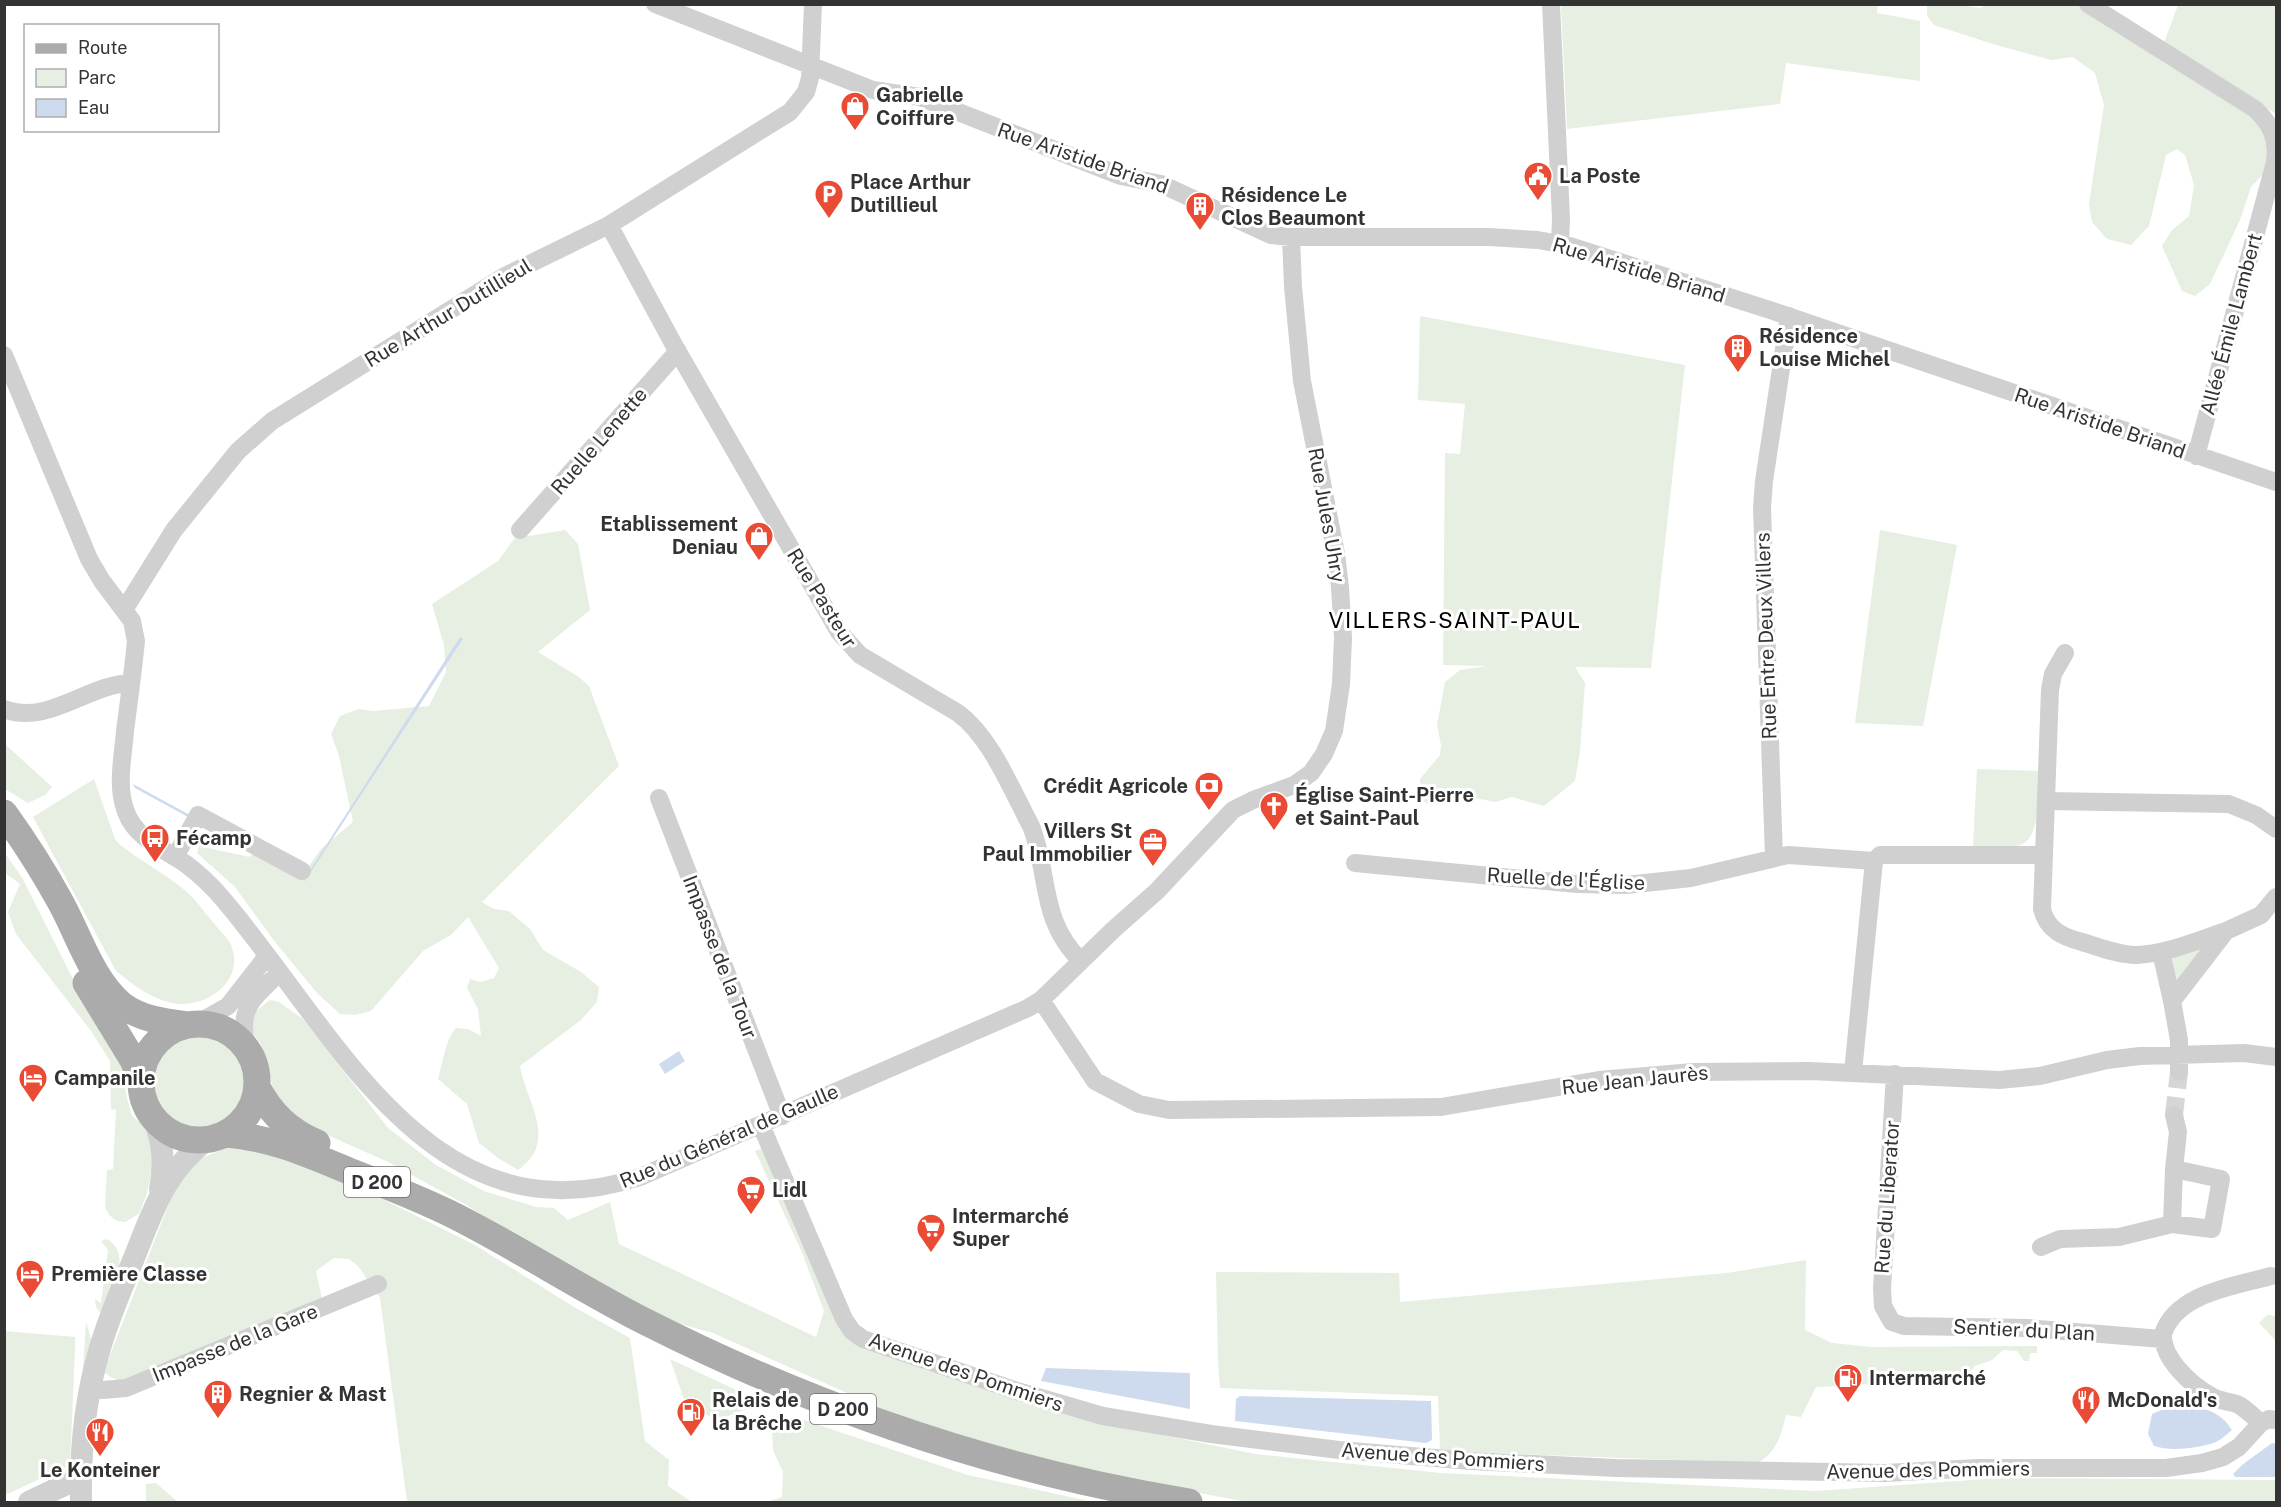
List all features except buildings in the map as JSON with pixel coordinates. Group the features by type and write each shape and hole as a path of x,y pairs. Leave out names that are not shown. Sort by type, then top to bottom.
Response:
{"main road":[{"path":"4,813 52,887 93,967 109,992 137,1014 154,1020 192,1025 222,1029 234,1036 247,1050 255,1068 257,1087 254,1100 245,1117 216,1136 195,1139 176,1135 160,1125 152,1115 143,1096 142,1082 146,1059 154,1046 166,1035 192,1025"},
{"path":"4,835 37,888 88,987 129,1052 142,1082"},
{"name":"D 200","path":"257,1087 273,1113 297,1133 441,1198 582,1288 671,1335 724,1359 837,1406 927,1438 1023,1467 1189,1503"},
{"name":"D 200","path":"216,1136 264,1138 297,1150 441,1209 521,1251"}],"street":[{"name":"Rue Aristide Briand","path":"655,4 810,67 881,92 920,97 1120,176 1161,184 1214,207 1260,231 1291,237 1489,237 1560,244 1668,276 1789,316 2277,482"},
{"name":"Rue Arthur Dutillieul","path":"124,610 174,530 238,451 262,428 505,276 609,225 776,122 795,106 808,85 813,4"},
{"path":"1551,4 1561,218 1560,244"},
{"name":"Allée Émile Lambert","path":"2088,4 2255,110 2268,124 2276,141 2275,162 2196,456"},
{"name":"Rue Pasteur","path":"609,225 678,351 845,640 869,662 958,713 972,724 983,738 1030,826 1036,841 1050,908 1067,947 1081,961"},
{"name":"Rue Jules Uhry","path":"1081,961 1157,891 1233,810 1294,785 1311,773 1324,754 1334,731 1341,684 1343,638 1339,580 1302,381 1293,287 1291,237"},
{"name":"Rue Entre Deux Villers","path":"1774,858 1762,508 1789,316"},
{"name":"Ruelle Lenette","path":"519,530 678,351"},
{"path":"4,355 89,559 102,581 132,621 136,634 131,683 115,684 39,711 13,712 4,709"},
{"path":"2065,653 2053,674 2050,690 2042,909 2046,920 2054,930 2067,938 2120,953 2137,955 2161,952 2226,930 2261,915 2277,897"},
{"name":"Rue du Général de Gaulle","path":"131,683 120,778 121,795 133,827 193,870 219,895 352,1066 403,1122 444,1155 475,1171 502,1181 547,1190 573,1190 608,1186 640,1177 1009,1016 1041,1000 1081,961"},
{"name":"Impasse de la Tour","path":"659,798 782,1116"},
{"path":"2046,801 2229,804 2256,815 2277,829"},
{"path":"175,857 198,815 302,871"},
{"path":"1774,858 1800,855 1874,861"},
{"path":"1853,1072 1874,861 1880,855 2044,855"},
{"name":"Ruelle de l'Église","path":"1355,863 1577,884 1626,885 1691,878 1774,858"},
{"path":"2172,1001 2226,930"},
{"path":"2161,952 2172,1001 2180,1054 2180,1072"},
{"path":"192,1025 228,1006 267,956"},
{"path":"247,1050 243,1029 245,1012 253,1000 280,972"},
{"name":"Rue Jean Jaurès","path":"1041,1000 1095,1081 1102,1087 1139,1104 1160,1109 1442,1107 1622,1078 1706,1072 1853,1072 1999,1080 2040,1076 2107,1060 2180,1054 2254,1053 2277,1057"},
{"name":"Rue du Liberator","path":"1888,1318 1883,1306 1882,1289 1895,1074"},
{"path":"81,1503 83,1437 90,1389 105,1333 157,1200 162,1181 163,1156 158,1127 152,1115"},
{"path":"2172,1224 2178,1132 2174,1115"},
{"name":"Avenue des Pommiers","path":"761,1125 843,1319 852,1331 863,1338 1017,1391 1103,1416 1211,1434 1339,1450 1472,1461 1616,1468 1885,1473 1978,1468 2150,1468 2190,1465 2230,1453 2269,1421"},
{"path":"157,1200 180,1163 216,1136"},
{"path":"2041,1247 2060,1239 2119,1237 2172,1224 2211,1229 2221,1179 2174,1169"},
{"path":"2269,1421 2236,1404 2214,1398 2197,1386 2173,1362 2162,1339 2164,1328 2172,1317 2195,1300 2220,1290 2271,1276"},
{"name":"Impasse de la Gare","path":"90,1389 126,1388 378,1284"},
{"name":"Sentier du Plan","path":"1888,1318 1897,1325 1904,1326 2027,1328 2162,1339"},
{"path":"29,1503 81,1477"}],"green space":[{"path":"1988,4 2078,5 2101,13 2255,109 2275,162 2251,187 2240,220 2210,284 2195,296 2182,291 2162,246 2172,230 2189,216 2194,185 2185,155 2177,149 2166,155 2149,226 2131,245 2107,239 2092,222 2089,204 2104,105 2095,73 2073,57 2051,60 1996,45 1934,25 1927,16 1927,5 1961,5 1980,8"},
{"path":"1561,5 1878,5 1877,13 1920,21 1920,81 1786,63 1780,104 1567,129"},
{"path":"2178,5 2276,5 2276,114 2164,43"},
{"path":"1420,316 1685,365 1651,668 1575,667 1585,683 1580,752 1575,781 1544,806 1512,797 1495,802 1460,795 1427,804 1420,797 1420,779 1440,755 1441,745 1437,725 1445,682 1460,670 1487,666 1443,665 1445,453 1460,454 1465,404 1418,400"},
{"path":"565,530 578,544 590,610 538,652 579,677 589,686 619,766 482,902 494,909 509,911 530,929 543,950 581,972 599,987 597,1002 581,1020 520,1066 537,1121 538,1134 537,1147 530,1159 518,1170 479,1143 467,1104 438,1079 447,1045 456,1028 468,1029 481,1036 478,1009 467,988 470,979 481,982 494,978 499,968 468,917 451,935 423,951 371,1011 355,1015 340,1014 317,993 275,942 235,887 197,853 199,846 249,857 263,847 309,866 321,849 353,822 339,756 331,734 340,716 359,709 373,711 429,706 446,672 444,645 432,604 498,561 517,535 529,536"},
{"path":"1880,530 1957,545 1923,726 1855,723"},
{"path":"5,744 52,787 45,795 28,803 5,789"},
{"path":"1977,769 2038,771 2037,815 2031,836 2025,843 2011,847 1973,846"},
{"path":"94,779 115,839 119,844 187,892 229,941 234,955 233,968 229,979 211,996 198,1002 185,1004 164,1001 136,986 116,971 33,817"},
{"path":"4,852 23,879 77,987 122,1058 126,1094 132,1116 147,1128 151,1144 152,1169 147,1193 139,1214 125,1222 117,1221 109,1215 105,1207 107,1170 113,1169 116,1110 111,1109 110,1061 91,1031 16,934 8,912 20,884 5,873"},
{"path":"2199,946 2202,950 2178,982 2174,982 2172,958"},
{"path":"270,1000 279,1002 303,1019 388,1128 436,1165 484,1191 536,1207 554,1208 568,1220 610,1202 619,1244 816,1337 824,1311 801,1250 755,1151 763,1148 861,1345 1066,1415 1255,1454 1441,1473 1816,1491 2000,1478 2276,1480 2276,1502 1248,1502 1089,1473 925,1428 713,1333 666,1320 386,1161 300,1123 274,1092 261,1044 253,1034 251,1023 256,1011"},
{"path":"200,1035 218,1038 233,1049 244,1064 247,1082 244,1100 233,1115 218,1126 200,1129 182,1126 167,1115 156,1100 153,1082 156,1064 167,1049 182,1038"},
{"path":"227,1148 268,1152 346,1181 475,1245 574,1307 630,1338 645,1441 669,1460 668,1486 692,1502 407,1502 380,1298 358,1266 349,1259 334,1258 316,1271 322,1299 121,1381 105,1373 180,1175 194,1161"},
{"path":"107,1239 115,1246 119,1254 119,1264 118,1274 101,1314 96,1307 95,1299 101,1303 108,1250 101,1241"},
{"path":"1806,1260 1805,1330 1832,1343 1872,1347 2037,1346 2037,1353 2030,1353 2029,1361 2024,1361 2017,1351 2003,1350 1992,1360 1975,1366 1969,1373 1893,1373 1885,1385 1843,1384 1842,1386 1816,1387 1801,1417 1786,1415 1774,1449 1757,1463 1440,1451 1438,1396 1220,1388 1216,1272 1399,1273 1400,1302 1727,1273"},
{"path":"2267,1315 2276,1316 2276,1341 2259,1323"},
{"path":"86,1322 92,1342 82,1385"},
{"path":"4,1331 75,1337 70,1465 5,1495"},
{"path":"670,1359 762,1402 724,1417 708,1416 698,1412 686,1405"},
{"path":"798,1418 968,1475 1093,1502 767,1502 782,1497 783,1472 773,1450 772,1430"},
{"path":"156,1483 178,1502 146,1502 146,1484"}],"water":[{"path":"460,637 463,639 305,881 135,788 133,784 305,878"},
{"path":"679,1051 685,1061 665,1074 659,1064"},
{"path":"1046,1368 1190,1373 1190,1409 1041,1381"},
{"path":"1240,1396 1431,1401 1432,1440 1426,1443 1235,1421 1236,1399"},
{"path":"2171,1406 2205,1409 2220,1416 2232,1430 2216,1442 2202,1446 2177,1449 2154,1446 2148,1434 2152,1414"},
{"path":"2272,1443 2276,1444 2276,1477 2235,1477 2233,1474 2242,1465"}],"tunnel":[{"path":"2174,1115 2179,1072"}],"place":[{"name":"Gabrielle Coiffure","path":"855,132"},
{"name":"La Poste","path":"1538,202"},
{"name":"Place Arthur Dutillieul","path":"829,220"},
{"name":"Résidence Le Clos Beaumont","path":"1200,232"},
{"name":"Résidence Louise Michel","path":"1738,374"},
{"name":"Etablissement Deniau","path":"759,562"},
{"name":"Crédit Agricole","path":"1209,812"},
{"name":"Église Saint-Pierre et Saint-Paul","path":"1274,832"},
{"name":"Fécamp","path":"155,864"},
{"name":"Villers St Paul Immobilier","path":"1153,868"},
{"name":"Campanile","path":"33,1104"},
{"name":"Lidl","path":"751,1216"},
{"name":"Intermarché Super","path":"931,1254"},
{"name":"Première Classe","path":"30,1300"},
{"name":"Intermarché","path":"1848,1404"},
{"name":"Regnier & Mast","path":"218,1420"},
{"name":"McDonald's","path":"2086,1426"},
{"name":"Relais de la Brêche","path":"691,1438"},
{"name":"Le Konteiner","path":"100,1458"}],"district":[{"name":"VILLERS-SAINT-PAUL","path":"1455,620"}]}
